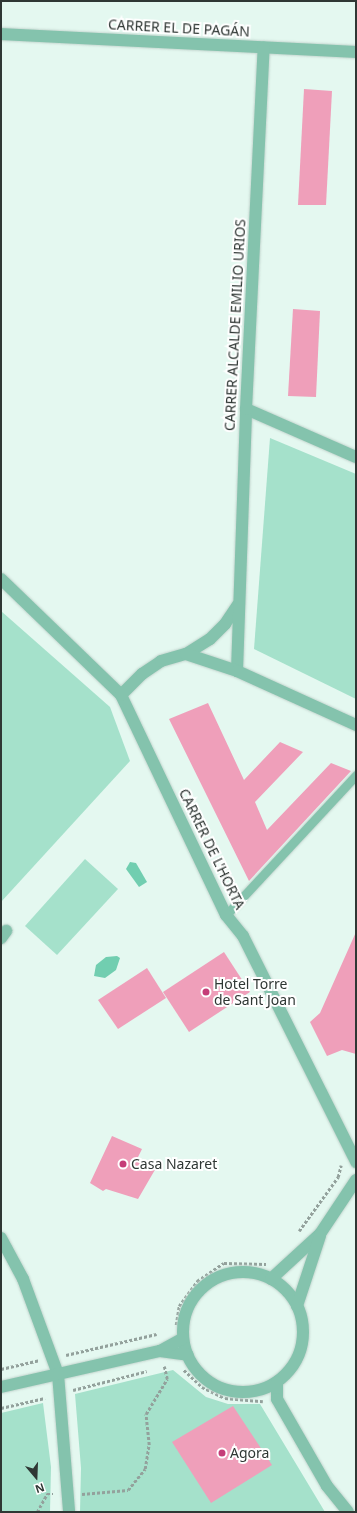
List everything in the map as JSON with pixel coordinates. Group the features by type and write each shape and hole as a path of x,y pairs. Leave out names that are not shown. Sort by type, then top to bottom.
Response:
{"street":[{"name":"CARRER EL DE PAGÁN","path":"1,34 356,52"},
{"name":"CARRER ALCALDE EMILIO URIOS","path":"238,671 238,605 246,409 264,47"},
{"path":"246,409 356,457"},
{"name":"CARRER DE L'HORTA","path":"1,579 121,695 226,914 243,936 344,1143 356,1162"},
{"path":"121,695 142,674 161,661 186,654 210,639 225,624 238,605"},
{"path":"186,654 238,671 356,725"},
{"path":"271,1279 320,1234 356,1180"},
{"path":"297,1306 320,1234"},
{"path":"1,1238 23,1279 48,1338 58,1374 62,1494 69,1512"},
{"path":"160,1351 179,1334 186,1313 194,1297 207,1284 223,1276 241,1272 271,1279 286,1290 297,1306 303,1323 302,1342 297,1360 277,1382 262,1390 236,1392 219,1387 204,1378 192,1365 179,1334"},
{"path":"1,1387 160,1351 188,1355"},
{"path":"277,1382 277,1398 327,1486 348,1512"},
{"path":"262,1390 277,1398"}],"lane":[{"path":"226,914 356,775"}],"path":[{"path":"295,1237 338,1177 342,1165 335,1147 344,1143"},
{"path":"179,1334 179,1306 197,1281 224,1263 262,1262 270,1265"},
{"path":"62,1352 64,1356 163,1332"},
{"path":"37,1512 47,1494 128,1490 145,1469 149,1445 146,1414 167,1379 157,1334"},
{"path":"1,1369 41,1359 39,1342 48,1338"},
{"path":"158,1368 171,1364"},
{"path":"182,1368 202,1387 225,1398 262,1400 266,1406"},
{"path":"70,1397 70,1391 151,1370"},
{"path":"1,1408 50,1397"},
{"path":"55,1486 62,1494"},
{"path":"56,1500 62,1494"}],"shaded area":[{"path":"270,438 356,474 356,699 254,649"},
{"path":"1,611 110,707 130,761 1,902"},
{"path":"85,859 118,889 57,955 25,926"},
{"path":"130,862 136,863 147,882 139,887 126,869"},
{"path":"117,956 120,958 116,970 105,978 94,976 96,965 106,957"},
{"path":"173,1370 206,1397 228,1404 260,1404 325,1512 80,1512 81,1468 75,1394"},
{"path":"43,1403 51,1467 50,1512 1,1512 1,1413"}],"building":[{"path":"304,89 332,91 326,205 298,205"},
{"path":"293,309 320,311 316,397 288,396"},
{"path":"208,703 244,780 280,742 303,752 255,802 267,830 331,763 351,771 249,881 169,719"},
{"path":"356,932 356,1054 342,1050 327,1056 310,1022 320,1013"},
{"name":"Hotel Torre de Sant Joan","path":"224,952 250,992 189,1032 163,992"},
{"path":"147,968 166,998 118,1029 98,1000"},
{"name":"Casa Nazaret","path":"112,1136 142,1149 137,1159 156,1168 138,1199 106,1189 103,1191 90,1183"},
{"name":"Agora","path":"233,1406 272,1465 211,1503 172,1442"}],"place":[{"name":"Hotel Torre de Sant Joan","path":"206,992"},
{"name":"Casa Nazaret","path":"123,1164"},
{"name":"Agora","path":"222,1453"}]}
